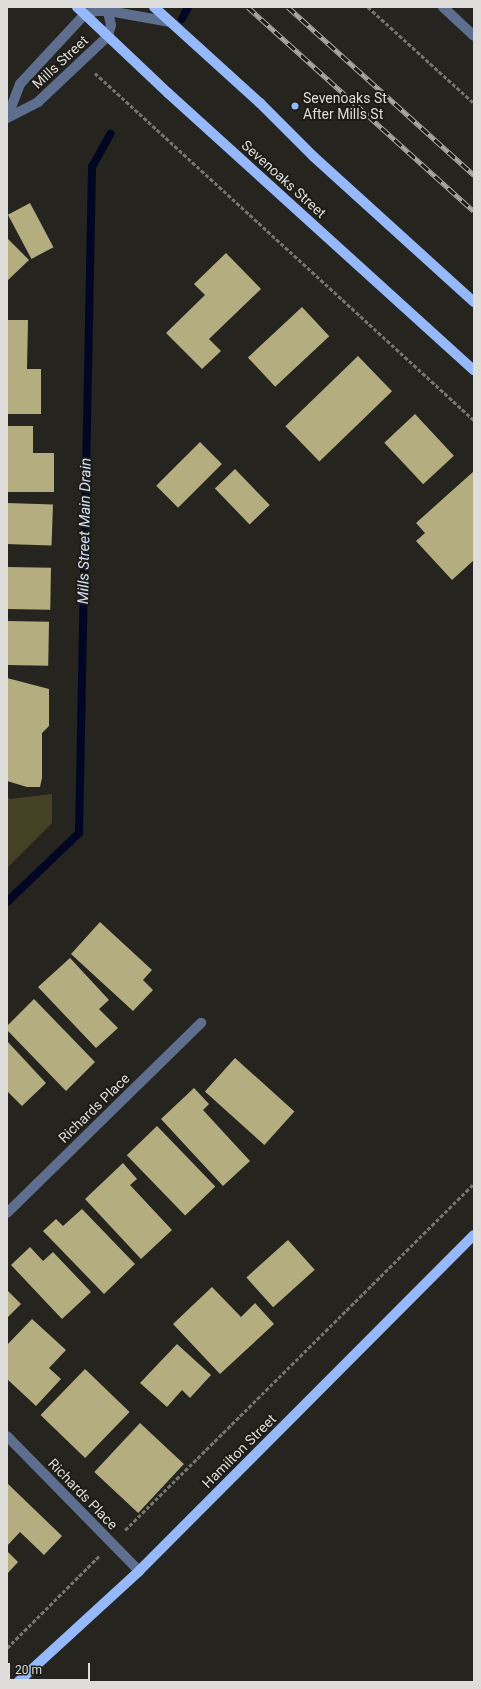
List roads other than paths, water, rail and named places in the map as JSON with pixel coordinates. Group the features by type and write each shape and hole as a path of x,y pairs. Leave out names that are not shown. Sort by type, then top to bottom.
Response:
{"main road":[{"path":"154,7 260,102 314,156 474,302"},
{"name":"Sevenoaks Street","path":"81,10 174,98 474,370"},
{"name":"Hamilton Street","path":"18,1682 139,1571 474,1235"}],"street":[{"path":"442,7 474,36"},
{"name":"Mills Street","path":"7,118 38,102 108,36 110,25 108,9"},
{"name":"Mills Street","path":"7,118 20,84 81,10 96,11 108,9 170,22"},
{"name":"Richards Place","path":"7,1213 201,1023"},
{"name":"Richards Place","path":"7,1436 139,1571"}],"waterway":[{"path":"182,19 188,7"},
{"name":"Mills Street Main Drain","path":"7,902 79,833 92,167 110,134"}],"railway":[{"path":"248,7 474,211"},
{"path":"288,7 474,175"}],"place":[{"name":"Sevenoaks St After Mills St","path":"295,106"}]}
